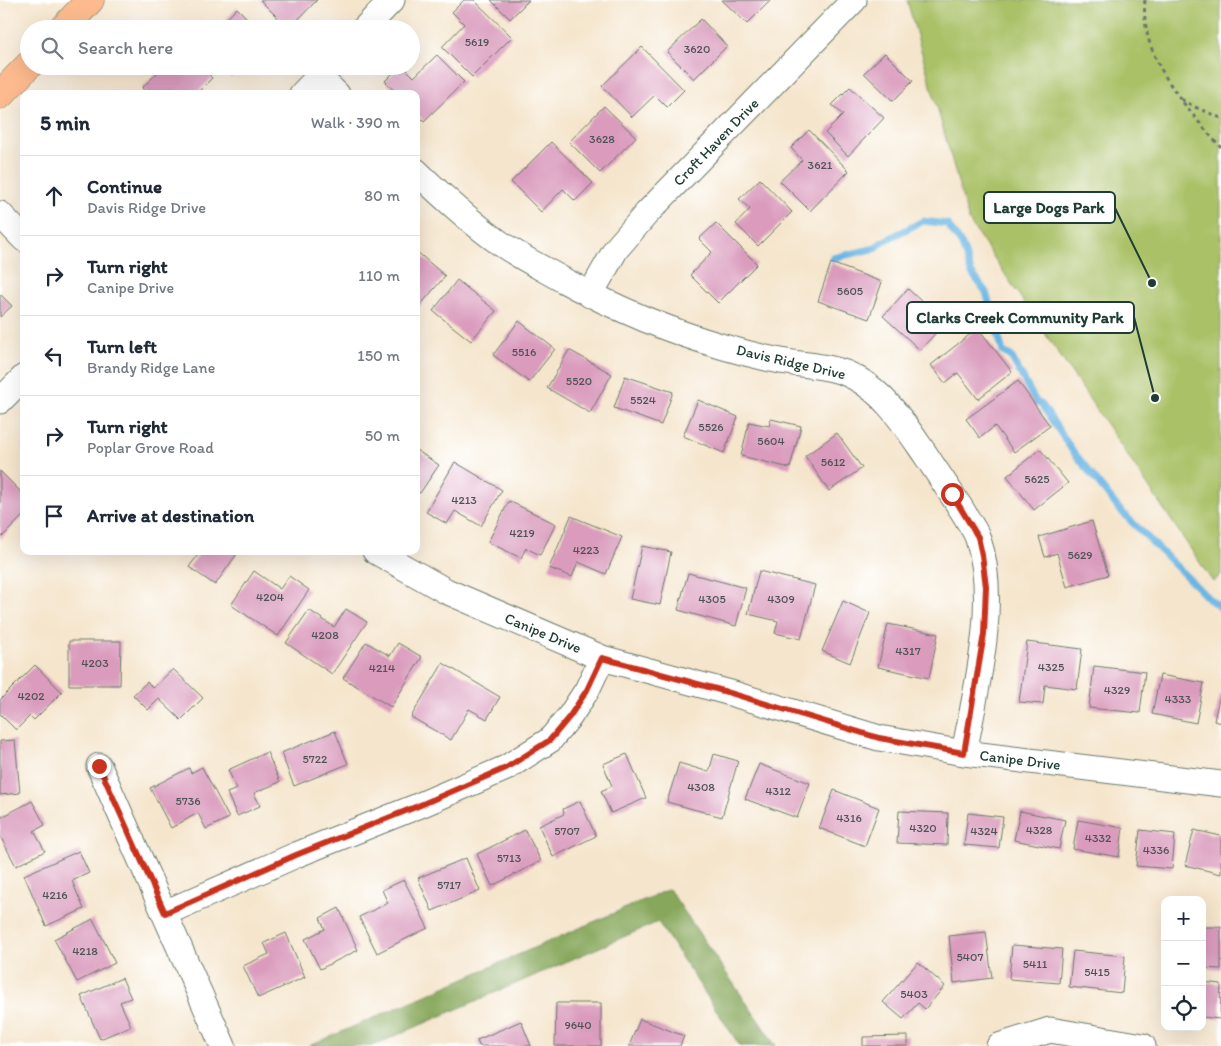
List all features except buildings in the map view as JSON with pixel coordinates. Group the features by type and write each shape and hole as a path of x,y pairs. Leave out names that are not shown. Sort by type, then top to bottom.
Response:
{"main road":[{"path":"71,20 90,0"},
{"path":"0,95 20,74"}],"street":[{"path":"373,20 392,0"},
{"name":"Croft Haven Drive","path":"590,295 616,249 647,213 854,0"},
{"path":"317,79 332,90"},
{"name":"Davis Ridge Drive","path":"420,175 499,242 535,265 590,295 637,317 689,337 784,362 829,368 852,376 869,386 884,400 903,422 952,494 978,537 986,587 984,634 964,753"},
{"path":"0,214 20,235"},
{"path":"0,401 20,381"},
{"name":"Canipe Drive","path":"382,555 446,591 602,658 727,692 879,738 964,753 1221,784"},
{"path":"165,913 296,855 506,768 550,740 570,716 587,690 602,658"},
{"path":"99,766 222,1046"},
{"path":"998,1046 1050,1030 1143,1046"}],"path":[{"path":"1145,0 1146,29 1150,45 1162,74 1178,97 1221,147"},
{"path":"1178,97 1195,107 1221,118"}],"green space":[{"path":"907,0 1221,0 1221,575 1213,582 969,221"},
{"path":"669,889 776,1046 740,1046 658,922 372,1046 309,1046"}],"waterway":[{"path":"833,258 876,248 882,242 923,221 947,224 962,245 971,272 986,292 1003,352 1011,356 1036,402 1042,405 1072,450 1119,509 1208,598 1221,608"}],"place":[{"name":"Large Dogs Park","path":"1152,283"},
{"name":"Clarks Creek Community Park","path":"1155,398"}],"route":[{"path":"99,766 165,913 296,855 506,768 550,740 570,716 587,690 602,658 727,692 879,738 964,753 984,634 986,587 978,537 952,494"}]}
